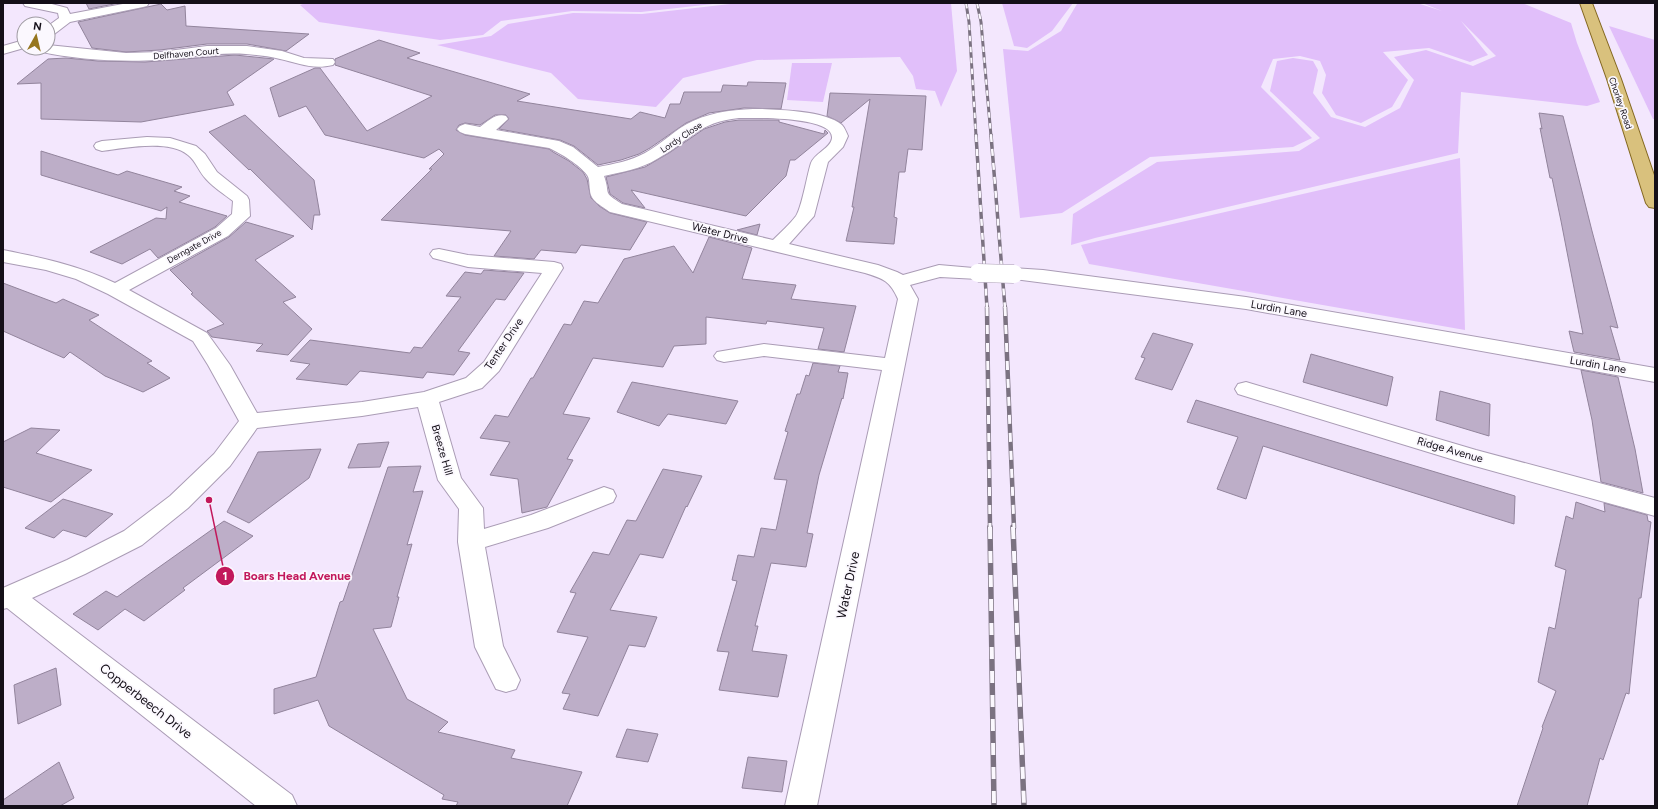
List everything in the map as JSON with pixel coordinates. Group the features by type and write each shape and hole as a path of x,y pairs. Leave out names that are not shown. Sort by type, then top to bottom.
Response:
{"main road":[{"name":"Chorley Road","path":"1586,3 1655,203"}],"street":[{"path":"29,3 63,11 66,19"},
{"path":"56,26 66,19 143,3"},
{"path":"3,50 16,46"},
{"name":"Delfhaven Court","path":"56,50 72,53 126,57 160,56 207,50 247,50 282,55 303,62 328,62"},
{"path":"287,68 303,62"},
{"name":"Lordy Close","path":"594,173 644,160 657,153 692,128 703,122 719,117 796,111 810,118 829,123 836,127 840,132 841,138 838,144 824,155 820,161 805,216 777,248"},
{"path":"501,119 474,131 561,146 568,150 594,173"},
{"name":"Derngate Drive","path":"98,147 146,142 168,142 190,149 202,160 210,174 242,200 241,216 222,232 116,290"},
{"name":"Water Drive","path":"594,173 598,182 598,192 602,199 616,208 777,248 871,269 886,274 900,282 908,299 801,806"},
{"name":"Tenter Drive","path":"250,421 362,409 427,399 474,383 492,366 554,268 468,261 439,254"},
{"path":"3,256 49,265 83,275 116,290 200,337 219,365 250,421 222,460 179,502 133,538 76,567 7,597"},
{"name":"Lurdin Lane","path":"900,282 939,271 1043,276 1246,303 1655,375"},
{"path":"724,356 764,350 806,356 894,364"},
{"name":"Ridge Avenue","path":"1246,389 1472,457 1655,507"},
{"name":"Breeze Hill","path":"427,399 450,480 471,508 471,542 489,647 506,680"},
{"path":"471,542 539,522 604,496"},
{"name":"Copperbeech Drive","path":"7,597 281,806"}],"shaded area":[{"path":"306,3 722,3 641,12 572,11 501,21 483,35 440,40 319,22 300,5"},
{"path":"739,3 951,3 957,71 941,107 935,91 916,89 913,76 900,57 757,60 683,78 656,107 578,99 551,73 437,45 491,36 508,24 573,13 642,14"},
{"path":"1002,3 1073,3 1052,31 1027,48 1014,46"},
{"path":"1417,3 1442,11 1422,3 1522,3 1571,23 1577,43 1600,102 1587,106 1461,92 1458,153 1095,238 1071,245 1073,214 1157,162 1299,151 1320,138 1270,91 1277,61 1293,58 1313,61 1318,70 1313,93 1331,117 1365,127 1400,108 1414,80 1394,57 1426,50 1473,66 1496,56 1461,21 1488,55 1470,62 1429,48 1383,52 1408,80 1392,107 1361,123 1336,115 1322,93 1326,75 1320,61 1300,56 1273,59 1261,87 1312,138 1293,147 1150,157 1062,213 1020,218 1003,49 1028,51 1061,31 1077,4"},
{"path":"1609,26 1655,40 1655,119 1653,119"},
{"path":"792,63 832,63 823,102 787,100"},
{"path":"1460,158 1465,330 1089,264 1081,245"}],"building":[{"path":"86,3 119,3 89,9"},
{"path":"161,4 167,10 185,6 186,26 309,34 286,51 247,44 207,44 160,50 126,52 92,48 78,22"},
{"path":"379,40 420,53 407,58 530,94 517,101 631,119 640,112 665,118 670,104 680,104 684,92 721,92 723,85 747,86 748,82 786,83 781,109 744,108 709,113 686,123 639,154 598,165 574,146 560,140 499,129 509,119 506,115 495,115 480,125 465,123 459,125 456,130 465,135 549,149 569,161 583,172 587,179 591,198 599,206 610,213 647,222 630,250 581,245 576,253 541,250 534,259 494,256 511,231 381,220 432,169 429,169 444,154 439,149 424,158 325,135 306,106 279,117 270,88 315,68 320,68 367,131 432,96 335,65 335,59"},
{"path":"235,55 274,59 227,92 234,105 141,122 41,119 41,83 17,84 48,59 66,58 98,61 145,62"},
{"path":"830,93 926,96 922,150 908,149 905,172 899,172 894,217 897,218 894,244 846,241 854,207 852,207 870,99 841,123 827,116"},
{"path":"1539,113 1563,116 1618,328 1610,326 1620,360 1574,352 1569,331 1583,334 1561,221 1552,178 1550,178 1540,128 1542,129"},
{"path":"245,115 314,180 320,215 314,215 312,230 250,169 249,170 209,132"},
{"path":"739,120 779,120 779,122 824,134 825,130 828,133 795,160 790,160 786,176 746,216 631,190 645,208 623,203 610,194 606,177 645,167 669,153 704,129 725,122"},
{"path":"41,151 118,175 127,171 182,187 174,191 190,196 179,202 227,216 215,227 158,258 150,249 122,264 90,252 156,218 166,219 167,207 161,211 41,175"},
{"path":"246,222 294,236 255,260 296,297 283,302 312,329 288,355 256,351 263,344 212,337 207,331 224,324 191,294 193,293 170,270 229,237"},
{"path":"760,224 757,235 737,230"},
{"path":"709,237 752,248 742,279 796,285 791,299 856,306 844,352 818,349 824,328 767,321 766,324 706,317 706,344 674,346 663,367 593,358 563,414 590,418 567,459 573,460 547,507 522,513 518,479 490,475 510,442 480,438 495,415 508,417 531,378 533,378 564,324 571,325 584,301 598,303 624,259 674,246 693,273"},
{"path":"484,270 524,273 505,300 496,299 458,351 470,353 454,375 427,372 423,378 360,371 347,385 296,379 310,364 290,361 310,340 410,353 414,347 422,348 461,297 446,296 465,272 481,274"},
{"path":"3,283 56,303 63,299 99,315 89,320 152,361 147,363 170,378 143,392 105,376 70,352 64,358 3,331"},
{"path":"1153,333 1193,344 1172,390 1135,379 1145,358 1141,357"},
{"path":"1311,354 1393,377 1387,406 1303,382"},
{"path":"813,363 840,366 838,372 848,373 843,399 842,398 819,475 807,533 813,534 806,567 771,563 755,626 758,626 752,651 787,655 778,697 719,690 729,652 717,651 737,581 732,580 738,555 754,557 761,528 776,530 787,480 774,479 788,432 785,431 797,394 800,394 806,375 809,376"},
{"path":"1581,370 1618,377 1635,449 1643,493 1601,482 1592,420"},
{"path":"632,382 738,401 726,424 668,414 659,426 617,412"},
{"path":"1440,391 1490,404 1489,436 1436,420"},
{"path":"1196,400 1515,496 1514,524 1263,446 1246,499 1217,489 1238,437 1187,422"},
{"path":"31,428 60,430 36,453 92,470 51,502 3,487 3,442"},
{"path":"389,442 380,467 348,468 358,444"},
{"path":"321,449 309,478 249,523 227,512 258,452"},
{"path":"421,466 413,492 423,491 407,545 412,544 397,597 399,597 391,627 373,629 407,699 448,722 438,732 515,750 511,758 582,772 567,806 456,806 458,802 442,799 444,795 329,726 318,700 274,714 274,689 316,677 340,602 343,601 388,467"},
{"path":"663,469 702,476 687,507 686,506 663,558 640,554 610,610 657,617 645,647 629,645 598,716 563,709 570,694 562,693 588,637 557,632 576,593 570,592 593,552 609,555 627,520 636,521"},
{"path":"63,499 113,514 86,537 63,530 54,538 25,528"},
{"path":"1576,502 1605,512 1604,503 1647,515 1648,521 1651,522 1641,598 1639,598 1629,694 1626,693 1603,760 1600,758 1587,806 1517,806 1543,728 1542,727 1556,691 1538,682 1549,627 1555,629 1566,570 1555,566 1566,516 1573,519"},
{"path":"224,521 253,536 183,588 185,590 144,621 125,609 98,630 73,614 106,591 117,597"},
{"path":"56,668 61,705 18,724 14,685"},
{"path":"627,729 658,734 648,762 616,757"},
{"path":"748,757 787,761 782,792 742,788"},
{"path":"59,762 74,798 60,806 3,806 3,800"}],"railway":[{"path":"966,3 969,22 976,136"},
{"path":"977,3 981,22 991,136"},
{"path":"976,135 987,308"},
{"path":"991,135 1005,308"},
{"path":"987,307 990,528"},
{"path":"1005,307 1014,528"},
{"path":"990,527 994,806"},
{"path":"1013,527 1024,806"}],"place":[{"name":"Boars Head Avenue","path":"209,500"}]}
